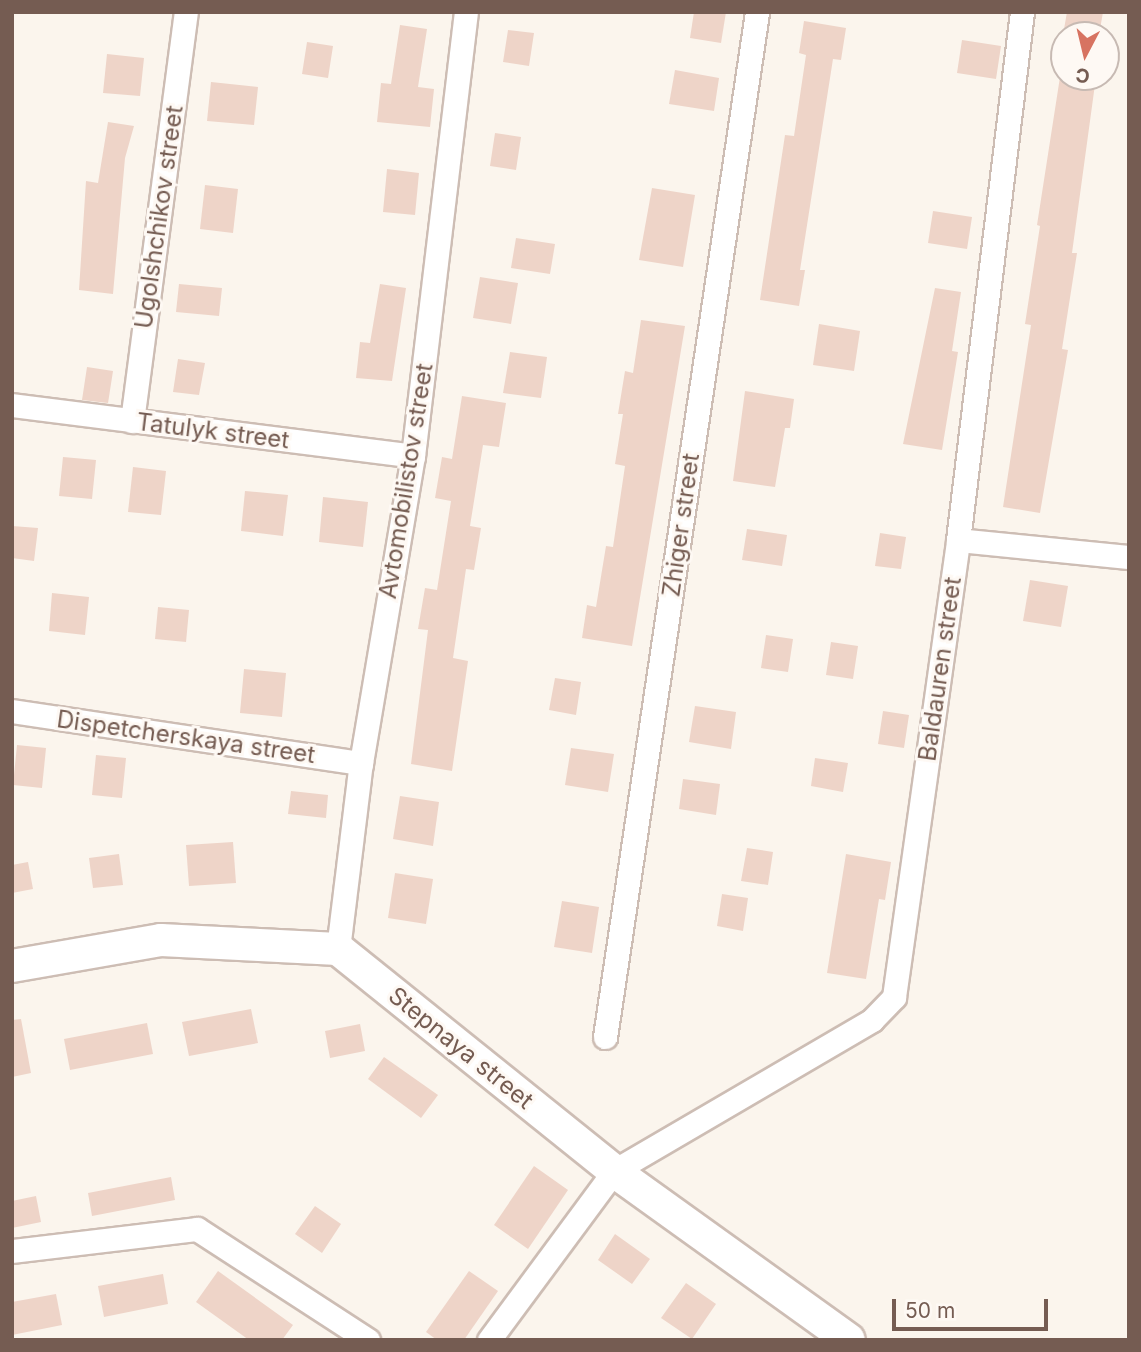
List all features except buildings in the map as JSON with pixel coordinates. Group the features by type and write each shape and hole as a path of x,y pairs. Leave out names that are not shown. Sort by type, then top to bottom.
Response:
{"street":[{"name":"Ugolshchikov street","path":"132,421 186,12"},
{"name":"Avtomobilistov street","path":"338,949 361,763 413,456 466,12"},
{"name":"Zhiger street","path":"605,1037 757,12"},
{"name":"Baldauren street","path":"614,1171 872,1020 894,997 958,540 1023,12"},
{"name":"Tatulyk street","path":"12,405 413,456"},
{"path":"958,540 1129,557"},
{"name":"Dispetcherskaya street","path":"12,711 361,763"},
{"path":"12,966 161,940 338,949"},
{"name":"Stepnaya street","path":"338,949 614,1171 849,1340"},
{"path":"489,1340 614,1171"},
{"path":"12,1251 197,1229 368,1340"}]}
